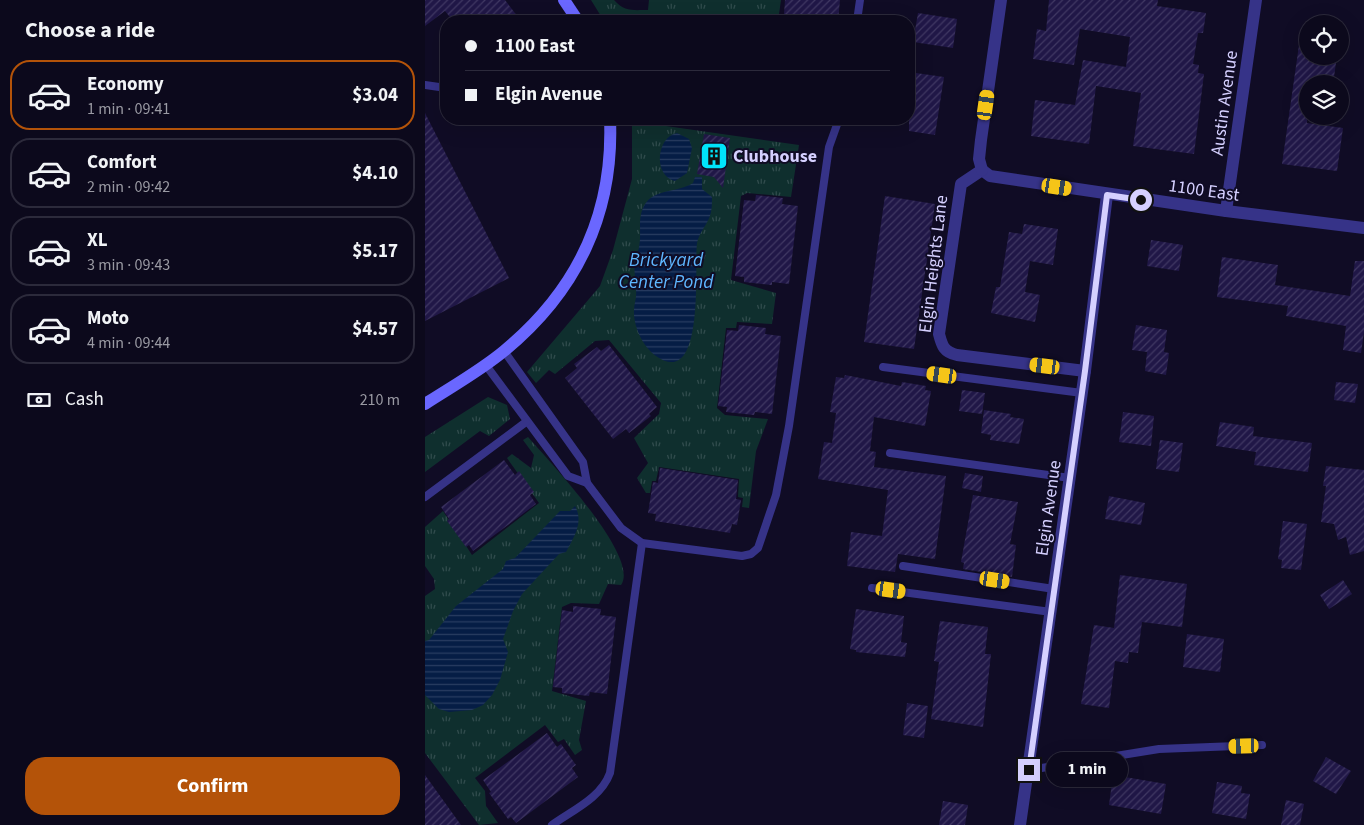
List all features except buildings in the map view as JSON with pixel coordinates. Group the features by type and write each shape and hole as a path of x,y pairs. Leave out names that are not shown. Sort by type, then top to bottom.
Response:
{"street":[{"path":"564,0 574,15"},
{"path":"982,170 979,159 981,140 1001,0"},
{"name":"Austin Avenue","path":"1226,212 1256,0"},
{"path":"425,404 503,351 534,322 572,274 591,238 608,183 611,125"},
{"name":"1100 East","path":"982,170 990,176 1107,195 1226,212 1364,228"},
{"name":"Elgin Heights Lane","path":"982,170 961,184 939,334 941,345 947,352 957,355 1085,371"},
{"name":"Elgin Avenue","path":"1020,825 1082,393 1107,195"}],"lane":[{"path":"858,15 860,0"},
{"path":"425,85 440,87"},
{"path":"503,351 583,462 587,483 621,528 642,543 742,556 751,554 762,540 776,495 787,436 829,147 837,125"},
{"path":"485,364 526,422 568,476 587,483"},
{"path":"883,367 1082,393"},
{"path":"425,497 526,422"},
{"path":"890,453 1070,478"},
{"path":"552,825 597,794 605,785 610,773 642,543"},
{"path":"903,566 1054,589"},
{"path":"872,588 1051,612"},
{"path":"1029,770 1159,749 1262,745"}],"green space":[{"path":"591,0 614,0 629,10 648,10 649,0 781,0 780,15 600,15"},
{"path":"632,125 659,125 799,145 791,197 747,193 741,196 731,280 776,293 772,324 737,322 736,328 726,328 717,408 725,415 768,419 756,451 749,508 742,507 743,498 738,497 739,479 659,467 656,481 652,481 650,493 646,493 637,478 648,463 634,438 659,414 661,403 609,340 595,341 555,374 549,370 536,383 527,372 600,286 613,250 632,179"},
{"path":"488,397 507,405 510,419 489,436 480,431 425,472 425,437"},
{"path":"528,437 589,509 618,553 624,572 621,585 608,584 599,604 571,603 562,607 552,691 586,701 579,740 582,750 575,755 564,739 558,742 545,725 475,778 485,791 486,806 498,823 479,825 425,753 425,596 435,589 434,579 425,566 425,527 443,511 472,555 539,503 507,458 512,454 531,468 534,455 523,440"}],"water":[{"path":"677,133 689,139 692,148 687,173 675,181 668,178 663,172 660,165 660,157 665,141"},
{"name":"Brickyard Center Pond","path":"695,177 702,177 702,189 712,197 712,208 697,243 696,298 690,341 683,356 672,362 651,352 643,342 637,329 634,316 636,293 634,261 640,242 642,211 648,200 660,193 687,186 693,183"},
{"path":"575,506 579,518 578,524 575,535 566,552 559,554 522,594 513,611 503,639 508,652 500,680 492,695 483,705 472,710 449,712 439,709 425,695 425,641 429,640 456,606 503,569 506,561 515,558 560,511 570,511"}],"place":[{"name":"Clubhouse","path":"714,156"}],"route":[{"path":"1029,770 1085,371 1107,195 1141,200"}]}
